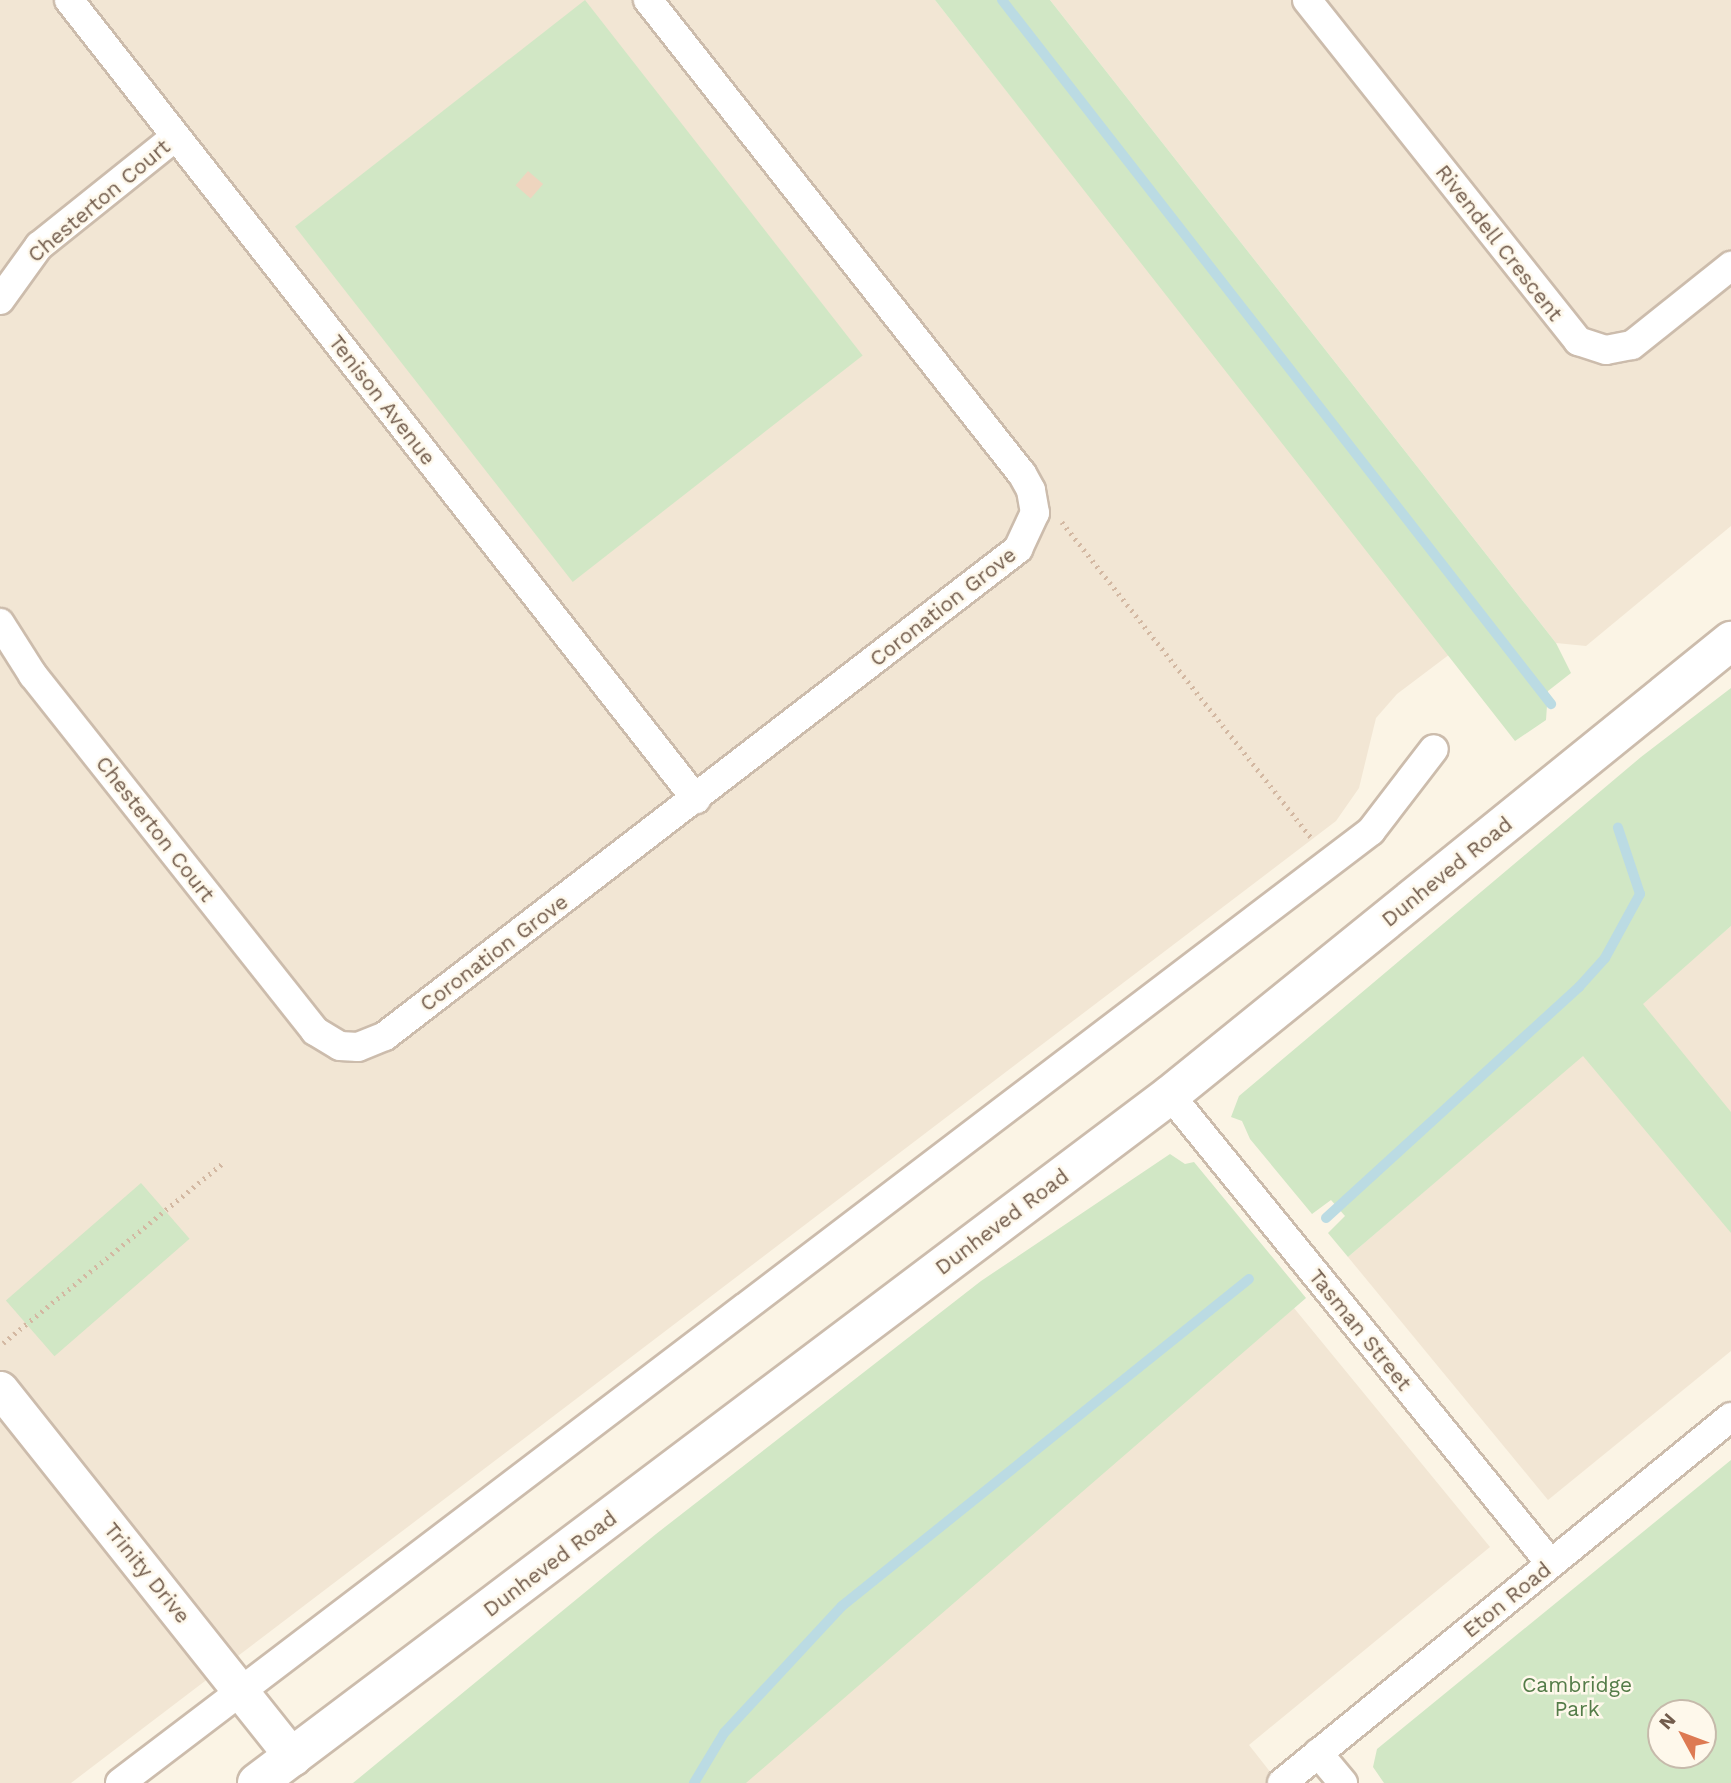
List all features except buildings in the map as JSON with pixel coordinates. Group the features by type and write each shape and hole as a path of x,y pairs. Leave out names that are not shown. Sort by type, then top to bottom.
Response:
{"main road":[{"name":"Dunheved Road","path":"257,1783 1170,1095 1731,641"}],"street":[{"name":"Tenison Avenue","path":"69,0 696,799"},
{"name":"Coronation Grove","path":"315,1031 349,1047 385,1036 1005,561 1026,539 1035,501 1022,474 648,0"},
{"name":"Rivendell Crescent","path":"1307,0 1578,341 1606,350 1632,345 1731,266"},
{"name":"Chesterton Court","path":"0,300 39,246 175,137"},
{"name":"Chesterton Court","path":"0,623 33,675 315,1031"},
{"path":"120,1783 1371,831 1434,749"},
{"name":"Tasman Street","path":"1170,1095 1550,1564"},
{"name":"Trinity Drive","path":"0,1389 293,1758"},
{"name":"Eton Road","path":"1282,1783 1731,1417"},
{"path":"1318,1753 1343,1783"}],"path":[{"path":"1058,519 1069,527 1319,849"},
{"path":"3,1342 224,1162"}],"shaded area":[{"path":"0,0 935,0 1450,654 1397,694 1376,718 1359,788 1336,821 71,1783 0,1783"},
{"path":"1050,0 1731,0 1731,526 1586,646 1556,643"},
{"path":"1731,926 1731,1351 1548,1500 1348,1257"},
{"path":"1294,1308 1490,1547 1249,1745 1279,1783 738,1783"}],"green space":[{"path":"585,0 863,355 573,582 295,227"},
{"path":"935,0 1050,0 1556,643 1571,673 1548,691 1546,720 1515,741"},
{"path":"1731,688 1731,926 1643,1004 1731,1112 1731,1233 1583,1056 1348,1257 1328,1233 1345,1216 1331,1200 1312,1214 1250,1139 1242,1121 1231,1117 1239,1096 1641,757"},
{"path":"1170,1154 1185,1164 1194,1162 1306,1298 746,1783 353,1783 656,1534 981,1281"},
{"path":"141,1183 190,1239 54,1356 6,1300"},
{"name":"Cambridge Park","path":"1731,1460 1731,1783 1384,1783 1373,1767 1377,1749"}],"waterway":[{"path":"1002,0 1551,704"},
{"path":"1326,1218 1579,987 1605,958 1640,894 1618,828"},
{"path":"694,1783 724,1733 842,1606 1249,1279"}]}
